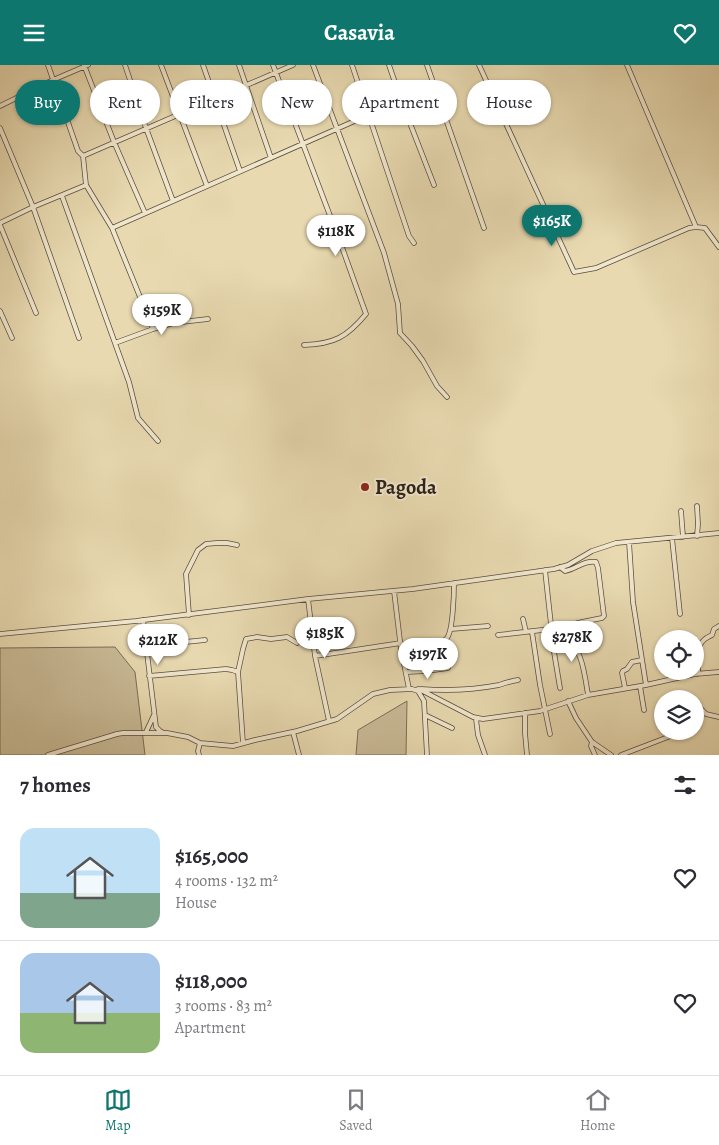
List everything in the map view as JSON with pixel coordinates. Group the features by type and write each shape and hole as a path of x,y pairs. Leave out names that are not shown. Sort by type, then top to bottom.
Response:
{"street":[{"path":"48,65 53,80 86,65 114,142 145,213"},
{"path":"124,65 173,201"},
{"path":"161,65 170,88"},
{"path":"203,65 208,80"},
{"path":"239,65 244,80"},
{"path":"273,65 344,250 366,314 356,327 344,335 320,344 304,345"},
{"path":"252,82 293,65"},
{"path":"313,65 384,253 398,304 400,333 424,361 438,386 447,397"},
{"path":"352,65 357,80"},
{"path":"388,65 394,80"},
{"path":"427,65 432,80"},
{"path":"479,65 574,273 596,268 696,227 705,229 719,247"},
{"path":"627,65 696,227"},
{"path":"0,106 15,99"},
{"path":"252,103 271,158"},
{"path":"82,155 170,118"},
{"path":"69,125 78,151 82,155 86,185 112,228 153,329"},
{"path":"184,125 207,186"},
{"path":"224,125 240,171"},
{"path":"112,228 345,125"},
{"path":"373,125 409,236 414,243"},
{"path":"411,125 434,185"},
{"path":"448,125 484,228"},
{"path":"0,128 34,207 79,338"},
{"path":"36,313 0,224 86,185"},
{"path":"62,195 129,382 138,418 158,441"},
{"path":"0,311 12,338"},
{"path":"115,343 173,323 208,319"},
{"path":"697,507 697,535"},
{"path":"681,511 683,537"},
{"path":"0,634 189,615 545,571 568,565 592,551 616,543 719,533"},
{"path":"672,538 680,614"},
{"path":"629,542 633,602 646,685"},
{"path":"189,615 186,574 198,549 206,544 227,543 237,545"},
{"path":"498,635 551,630 604,617 596,562 587,562 565,571 560,567"},
{"path":"545,571 551,630 560,688"},
{"path":"401,649 432,645 448,637 451,629 454,583"},
{"path":"394,591 401,649 409,689"},
{"path":"308,599 315,656 329,721"},
{"path":"523,619 526,632"},
{"path":"144,620 156,727 166,733"},
{"path":"451,629 488,626"},
{"path":"704,639 712,635 714,629 719,626"},
{"path":"560,628 576,647 580,656 588,695"},
{"path":"532,632 544,709 550,734"},
{"path":"243,743 238,672 246,639 287,637 298,643"},
{"path":"146,646 205,640"},
{"path":"315,656 401,643"},
{"path":"625,689 623,671 628,669 632,662 642,660"},
{"path":"406,672 448,668"},
{"path":"150,676 226,669 238,672"},
{"path":"704,673 719,672"},
{"path":"48,755 117,734 146,732 188,737 200,743 233,746 293,732 337,719 373,694 390,690 444,691 500,685 518,680"},
{"path":"417,689 476,719 483,719 525,713 588,695 670,680"},
{"path":"640,686 644,710"},
{"path":"417,689 424,701 427,755"},
{"path":"568,701 576,718 592,742 611,755"},
{"path":"704,712 719,717"},
{"path":"146,732 155,713"},
{"path":"525,713 527,755"},
{"path":"425,715 452,728"},
{"path":"476,719 478,735 485,755"},
{"path":"293,732 298,755"},
{"path":"622,755 660,740"},
{"path":"592,742 595,755"},
{"path":"199,755 200,743"}],"shaded area":[{"path":"115,647 135,672 145,755 0,755 0,648"},
{"path":"407,701 406,755 356,755 358,730"}],"place":[{"name":"Pagoda","path":"365,487"}]}
